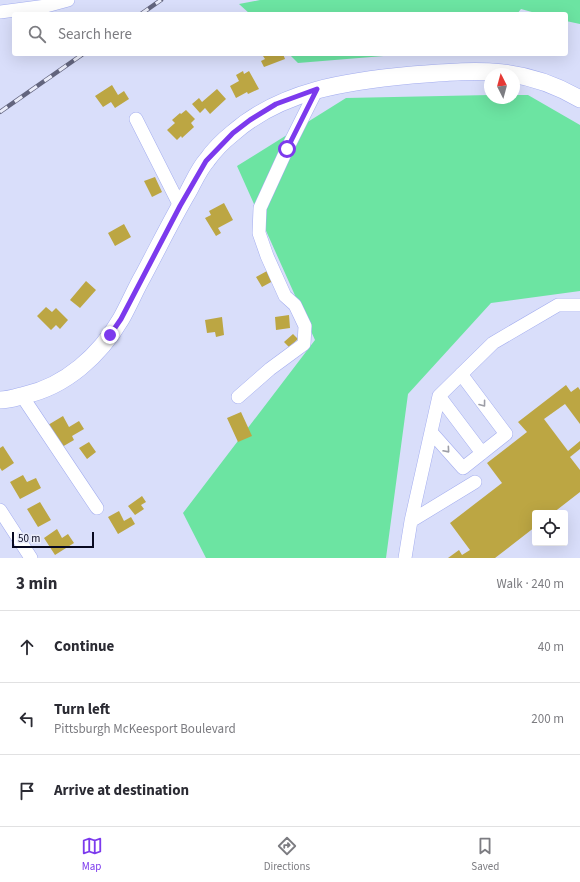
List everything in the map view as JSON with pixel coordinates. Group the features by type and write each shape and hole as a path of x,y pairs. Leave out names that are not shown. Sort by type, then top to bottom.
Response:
{"main road":[{"path":"0,400 7,400 36,393 58,383 77,370 98,350 121,319 180,206 206,161 233,133 250,120 276,104 317,89 342,84 404,76 489,71 516,74 540,80 563,89 580,99"}],"street":[{"path":"0,12 46,6 68,0"},
{"path":"238,397 270,369 304,344 305,326 295,305 285,296 267,256 259,233 260,208 317,89"},
{"path":"136,119 180,206"},
{"path":"405,558 411,521 439,396 493,343 558,305 580,305"},
{"path":"431,432 463,468 506,434 461,374"},
{"path":"22,396 97,508"},
{"path":"439,396 482,453"},
{"path":"411,521 475,482"},
{"path":"0,510 31,558"}],"green space":[{"path":"260,0 580,0 580,24 568,21 568,12 532,12 521,9 519,12 248,12 239,4"},
{"path":"291,56 384,56 298,63"},
{"path":"484,95 484,104 520,104 520,95 528,95 580,125 580,291 491,303 408,394 386,558 206,558 183,513 315,340 237,166 346,98"}],"building":[{"path":"263,56 284,56 285,59 264,67 261,61 265,59"},
{"path":"243,71 244,74 249,71 259,89 248,94 247,92 236,98 230,86 239,81 236,75"},
{"path":"112,85 118,95 124,91 129,99 115,108 111,102 103,107 95,96"},
{"path":"217,89 226,99 210,114 205,108 200,113 192,104 199,98 202,102"},
{"path":"186,110 195,119 191,123 194,127 182,138 181,136 177,140 167,130 175,123 172,120"},
{"path":"155,177 162,192 152,197 144,181"},
{"path":"224,203 233,220 218,228 221,233 216,236 205,218 211,215 209,211"},
{"path":"124,224 131,237 115,246 108,233"},
{"path":"267,271 273,281 262,287 256,277"},
{"path":"86,281 96,290 80,308 70,300"},
{"path":"46,307 52,312 56,308 68,320 60,329 56,325 51,330 37,316"},
{"path":"289,315 290,328 276,330 275,317"},
{"path":"222,317 224,335 216,337 215,332 207,333 205,320"},
{"path":"293,334 298,339 289,347 284,342"},
{"path":"566,385 571,392 578,387 580,390 580,424 565,404 544,419 568,451 580,441 580,449 570,457 580,470 580,492 557,510 532,510 532,529 495,558 448,558 459,550 462,555 470,550 450,523 502,483 487,463 527,432 518,422"},
{"path":"241,412 252,436 238,442 227,418"},
{"path":"63,416 69,427 79,421 84,429 72,436 74,440 62,447 48,425"},
{"path":"89,442 96,452 87,459 79,448"},
{"path":"3,446 14,463 2,471 0,468 0,448"},
{"path":"23,475 27,482 36,478 41,488 20,499 10,482"},
{"path":"142,496 146,502 141,505 144,509 135,515 128,506"},
{"path":"40,502 51,520 38,527 27,509"},
{"path":"119,511 124,521 131,517 135,524 118,534 108,517"},
{"path":"57,529 62,538 68,534 74,543 55,555 44,538"}],"railway":[{"path":"144,12 161,0"},
{"path":"0,112 80,56"}],"route":[{"path":"110,335 121,319 180,206 206,161 233,133 250,120 276,104 317,89 287,149"}]}
